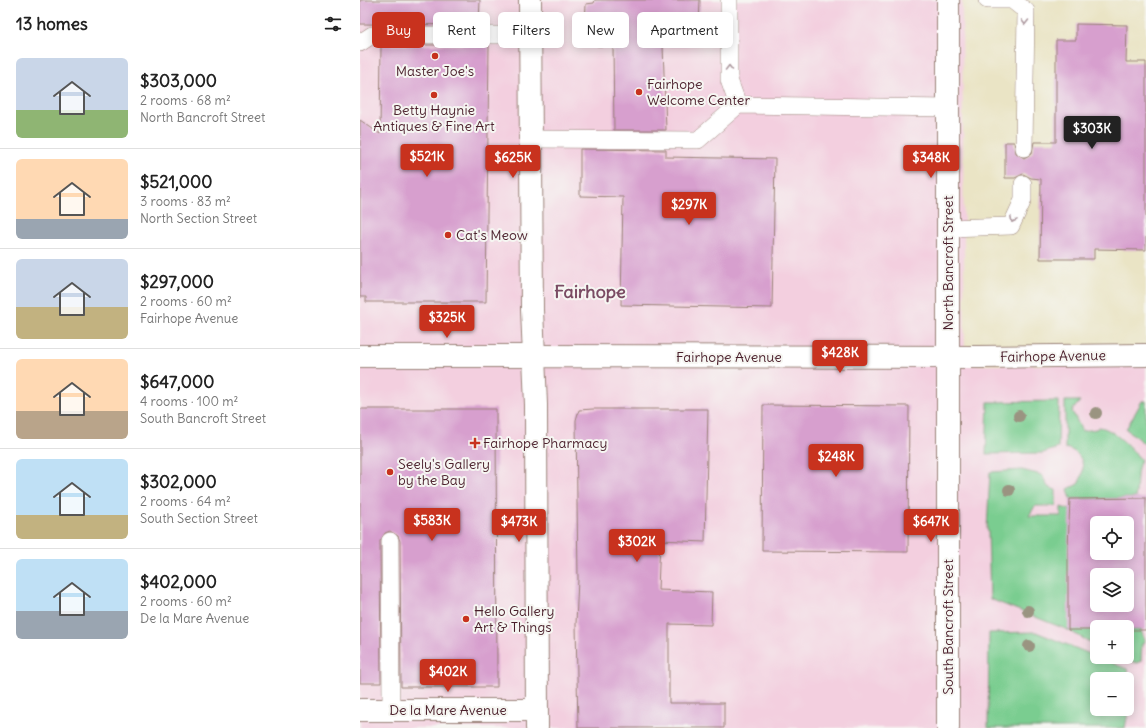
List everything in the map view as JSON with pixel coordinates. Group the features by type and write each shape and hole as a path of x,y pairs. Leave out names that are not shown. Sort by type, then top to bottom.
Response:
{"street":[{"path":"530,0 530,12"},
{"name":"North Bancroft Street","path":"948,0 948,357"},
{"path":"530,48 532,310 536,405 536,719"},
{"name":"Fairhope Avenue","path":"360,356 948,357 1146,355"},
{"name":"South Bancroft Street","path":"948,357 948,728"},
{"name":"De la Mare Avenue","path":"360,710 391,710 536,719"}],"lane":[{"path":"729,0 729,80 738,105"},
{"path":"987,0 1012,0 1026,11 1024,148"},
{"path":"366,39 498,36"},
{"path":"530,139 698,140 738,105 948,108"},
{"path":"948,228 1010,226 1023,200 1023,184"},
{"path":"390,541 391,710"}],"shaded area":[{"path":"360,0 962,0 965,365 1146,365 1146,728 360,728"}],"green space":[{"path":"1059,401 1058,448 1043,453 986,454 988,402"},
{"path":"1065,401 1080,401 1072,411 1082,431 1096,429 1099,427 1104,428 1122,440 1141,460 1138,469 1135,498 1071,499 1068,489 1078,484 1083,467 1080,457 1071,450 1065,448"},
{"path":"1142,401 1146,401 1146,445 1126,429"},
{"path":"1022,470 1042,475 1048,487 1056,490 1056,506 1035,506 1029,516 1061,516 1061,507 1071,510 1090,598 1090,612 1093,612 1095,620 1090,620 1090,642 1068,630 990,599 987,529 990,472"},
{"path":"1134,630 1141,630 1145,641 1142,644 1141,661 1137,663 1134,662"},
{"path":"1036,632 1090,654 1090,664 1115,664 1127,669 1128,672 1090,672 1090,716 1127,716 1125,728 988,728 989,633"}],"building":[{"path":"360,0 480,0 480,12 433,12 433,25 425,25 425,12 372,12 372,24 360,24"},
{"path":"595,0 700,0 700,12 637,12 637,48 663,48 666,130 614,130 613,48 629,48 629,12 586,12 586,4 594,3"},
{"path":"1076,24 1127,25 1126,62 1146,62 1146,250 1094,249 1094,259 1040,259 1041,179 1031,178 1023,174 1015,178 1005,178 1005,142 1014,142 1016,153 1024,158 1032,153 1034,142 1056,142 1056,40 1076,40"},
{"path":"425,45 433,45 433,48 489,48 486,302 366,302 366,297 360,297 360,120 380,134 381,48 425,48"},
{"path":"580,149 666,150 666,157 775,159 772,308 621,305 623,197 580,196"},
{"path":"763,405 909,406 908,552 762,551"},
{"path":"360,409 496,409 497,687 401,687 400,541 398,536 390,531 385,533 380,541 381,683 360,683"},
{"path":"708,409 705,542 660,540 658,590 712,592 711,625 669,624 669,703 724,703 724,728 578,728 576,624 578,579 576,420 579,410"},
{"path":"1146,498 1146,630 1134,630 1134,620 1090,620 1090,630 1068,630 1068,549 1070,499"}],"place":[{"name":"Master Joe's","path":"435,56"},
{"name":"Fairhope Welcome Center","path":"639,92"},
{"name":"Betty Haynie Antiques & Fine Art","path":"434,95"},
{"name":"Cat's Meow","path":"448,235"},
{"name":"Fairhope Pharmacy","path":"475,443"},
{"name":"Seely's Gallery by the Bay","path":"390,472"},
{"name":"Hello Gallery Art & Things","path":"466,619"}],"district":[{"name":"Fairhope","path":"590,292"}]}
